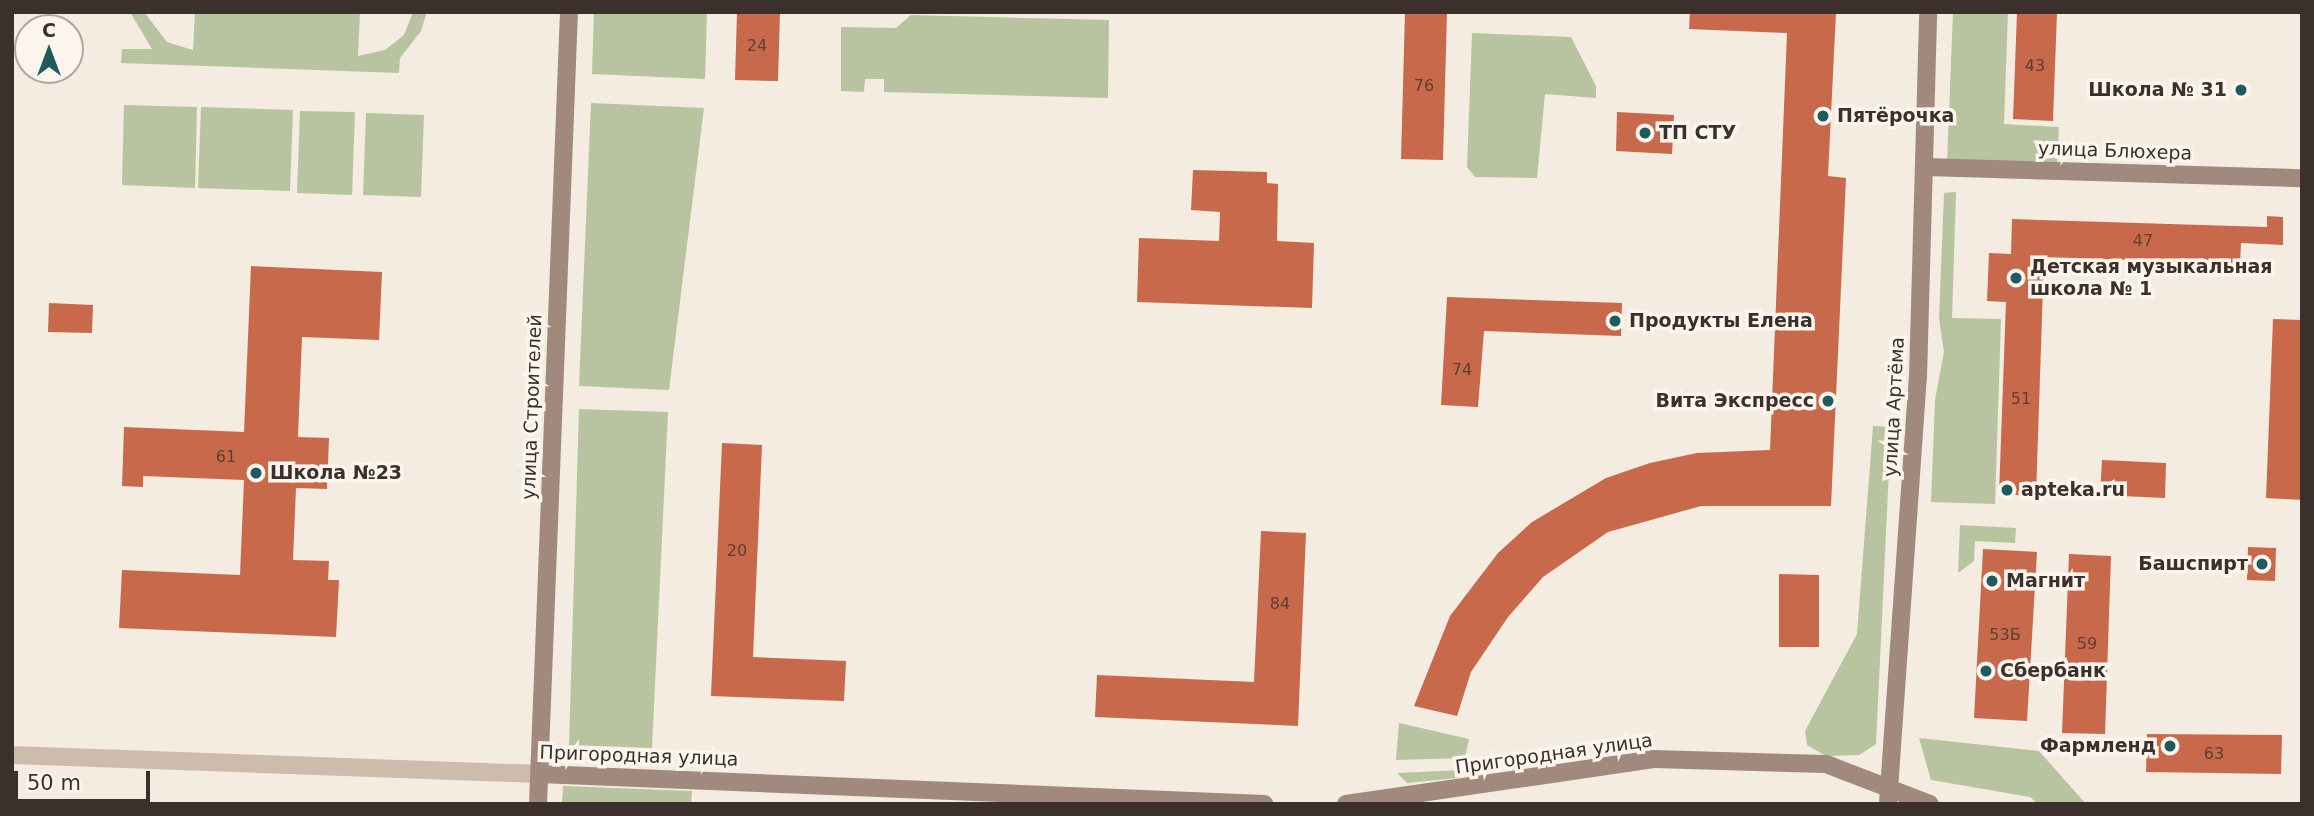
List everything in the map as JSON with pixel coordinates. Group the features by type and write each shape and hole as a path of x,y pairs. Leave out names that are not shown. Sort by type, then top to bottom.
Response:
{"street":[{"name":"улица Строителей","path":"538,804 569,12"},
{"name":"улица Артёма","path":"1889,796 1926,167 1928,12"},
{"name":"улица Блюхера","path":"1926,167 2302,178"},
{"name":"Пригородная улица","path":"12,755 1264,804"},
{"name":"Пригородная улица","path":"1346,804 1654,759 1826,764 1889,796 1930,804"}],"green space":[{"path":"130,12 144,12 167,42 193,50 195,12 360,12 358,56 385,50 404,35 413,12 427,12 421,31 400,58 399,73 121,63 122,49 152,49"},
{"path":"594,12 707,12 705,79 592,74"},
{"path":"1953,12 2008,12 2004,124 2059,127 2057,166 1947,162"},
{"path":"911,15 1109,20 1108,98 884,92 884,79 865,79 864,92 841,91 841,27 896,28"},
{"path":"1472,33 1571,37 1596,86 1596,98 1545,94 1537,178 1475,177 1467,167"},
{"path":"591,103 704,108 669,390 579,386"},
{"path":"124,105 197,107 195,188 122,185"},
{"path":"201,107 293,110 290,191 198,188"},
{"path":"300,111 355,112 352,195 297,193"},
{"path":"366,113 424,115 421,197 363,195"},
{"path":"1956,192 1952,318 2001,319 1995,504 1931,502 1935,400 1944,352 1939,319 1944,193"},
{"path":"579,409 668,412 652,748 569,745"},
{"path":"1873,426 1891,427 1876,744 1859,755 1826,756 1807,745 1805,731 1857,634"},
{"path":"1960,525 2016,528 2015,543 1975,541 1974,561 1958,573"},
{"path":"1399,723 1469,739 1465,758 1396,760"},
{"path":"1919,738 2039,751 2086,804 2038,804 2030,797 1931,780"},
{"path":"1463,770 1457,778 1407,783 1397,773"},
{"path":"563,786 692,791 691,804 562,804"}],"building":[{"path":"737,12 780,12 778,81 735,80"},
{"path":"1405,12 1447,12 1443,160 1401,159"},
{"path":"1690,12 1836,12 1828,176 1846,178 1831,506 1701,506 1608,532 1543,577 1508,617 1471,672 1457,716 1414,706 1450,616 1498,553 1532,522 1606,478 1650,463 1697,453 1770,450 1787,33 1689,29"},
{"path":"2017,12 2057,12 2053,121 2013,119"},
{"name":"ТП СТУ","path":"1617,112 1674,115 1672,154 1616,151"},
{"path":"1193,170 1267,172 1267,183 1278,184 1277,241 1314,243 1312,308 1137,302 1139,238 1219,241 1220,212 1191,210"},
{"path":"2267,216 2283,217 2283,245 2241,243 2240,264 2044,257 2036,496 1999,494 2006,302 1987,301 1989,253 2011,254 2012,219 2267,227"},
{"path":"251,266 382,272 379,340 302,337 298,437 329,438 327,489 296,488 293,560 329,561 328,580 339,580 336,637 119,628 122,570 240,575 244,480 143,476 143,487 122,486 124,427 244,432"},
{"path":"1447,297 1622,303 1621,336 1484,331 1478,407 1441,405"},
{"path":"49,303 93,305 92,333 48,332"},
{"path":"2273,319 2302,320 2302,500 2266,498"},
{"path":"722,443 762,445 753,657 846,661 844,701 711,696"},
{"path":"2102,460 2166,463 2165,498 2100,495"},
{"path":"1261,531 1306,533 1298,726 1095,717 1097,675 1254,682"},
{"name":"Башспирт","path":"2248,547 2276,548 2275,581 2247,580"},
{"path":"1983,549 2037,552 2027,721 1974,718"},
{"path":"2069,554 2111,556 2105,734 2062,733"},
{"path":"1779,574 1819,575 1819,647 1779,647"},
{"path":"2147,734 2282,735 2281,774 2146,772"}],"place":[{"name":"Школа № 31","path":"2241,90"},
{"name":"Пятёрочка","path":"1823,116"},
{"name":"ТП СТУ","path":"1645,133"},
{"name":"Детская музыкальная школа № 1","path":"2016,278"},
{"name":"Продукты Елена","path":"1615,321"},
{"name":"Вита Экспресс","path":"1828,401"},
{"name":"Школа №23","path":"256,473"},
{"name":"apteka.ru","path":"2007,490"},
{"name":"Башспирт","path":"2262,564"},
{"name":"Магнит","path":"1992,581"},
{"name":"Сбербанк","path":"1986,671"},
{"name":"Фармленд","path":"2170,746"}]}
